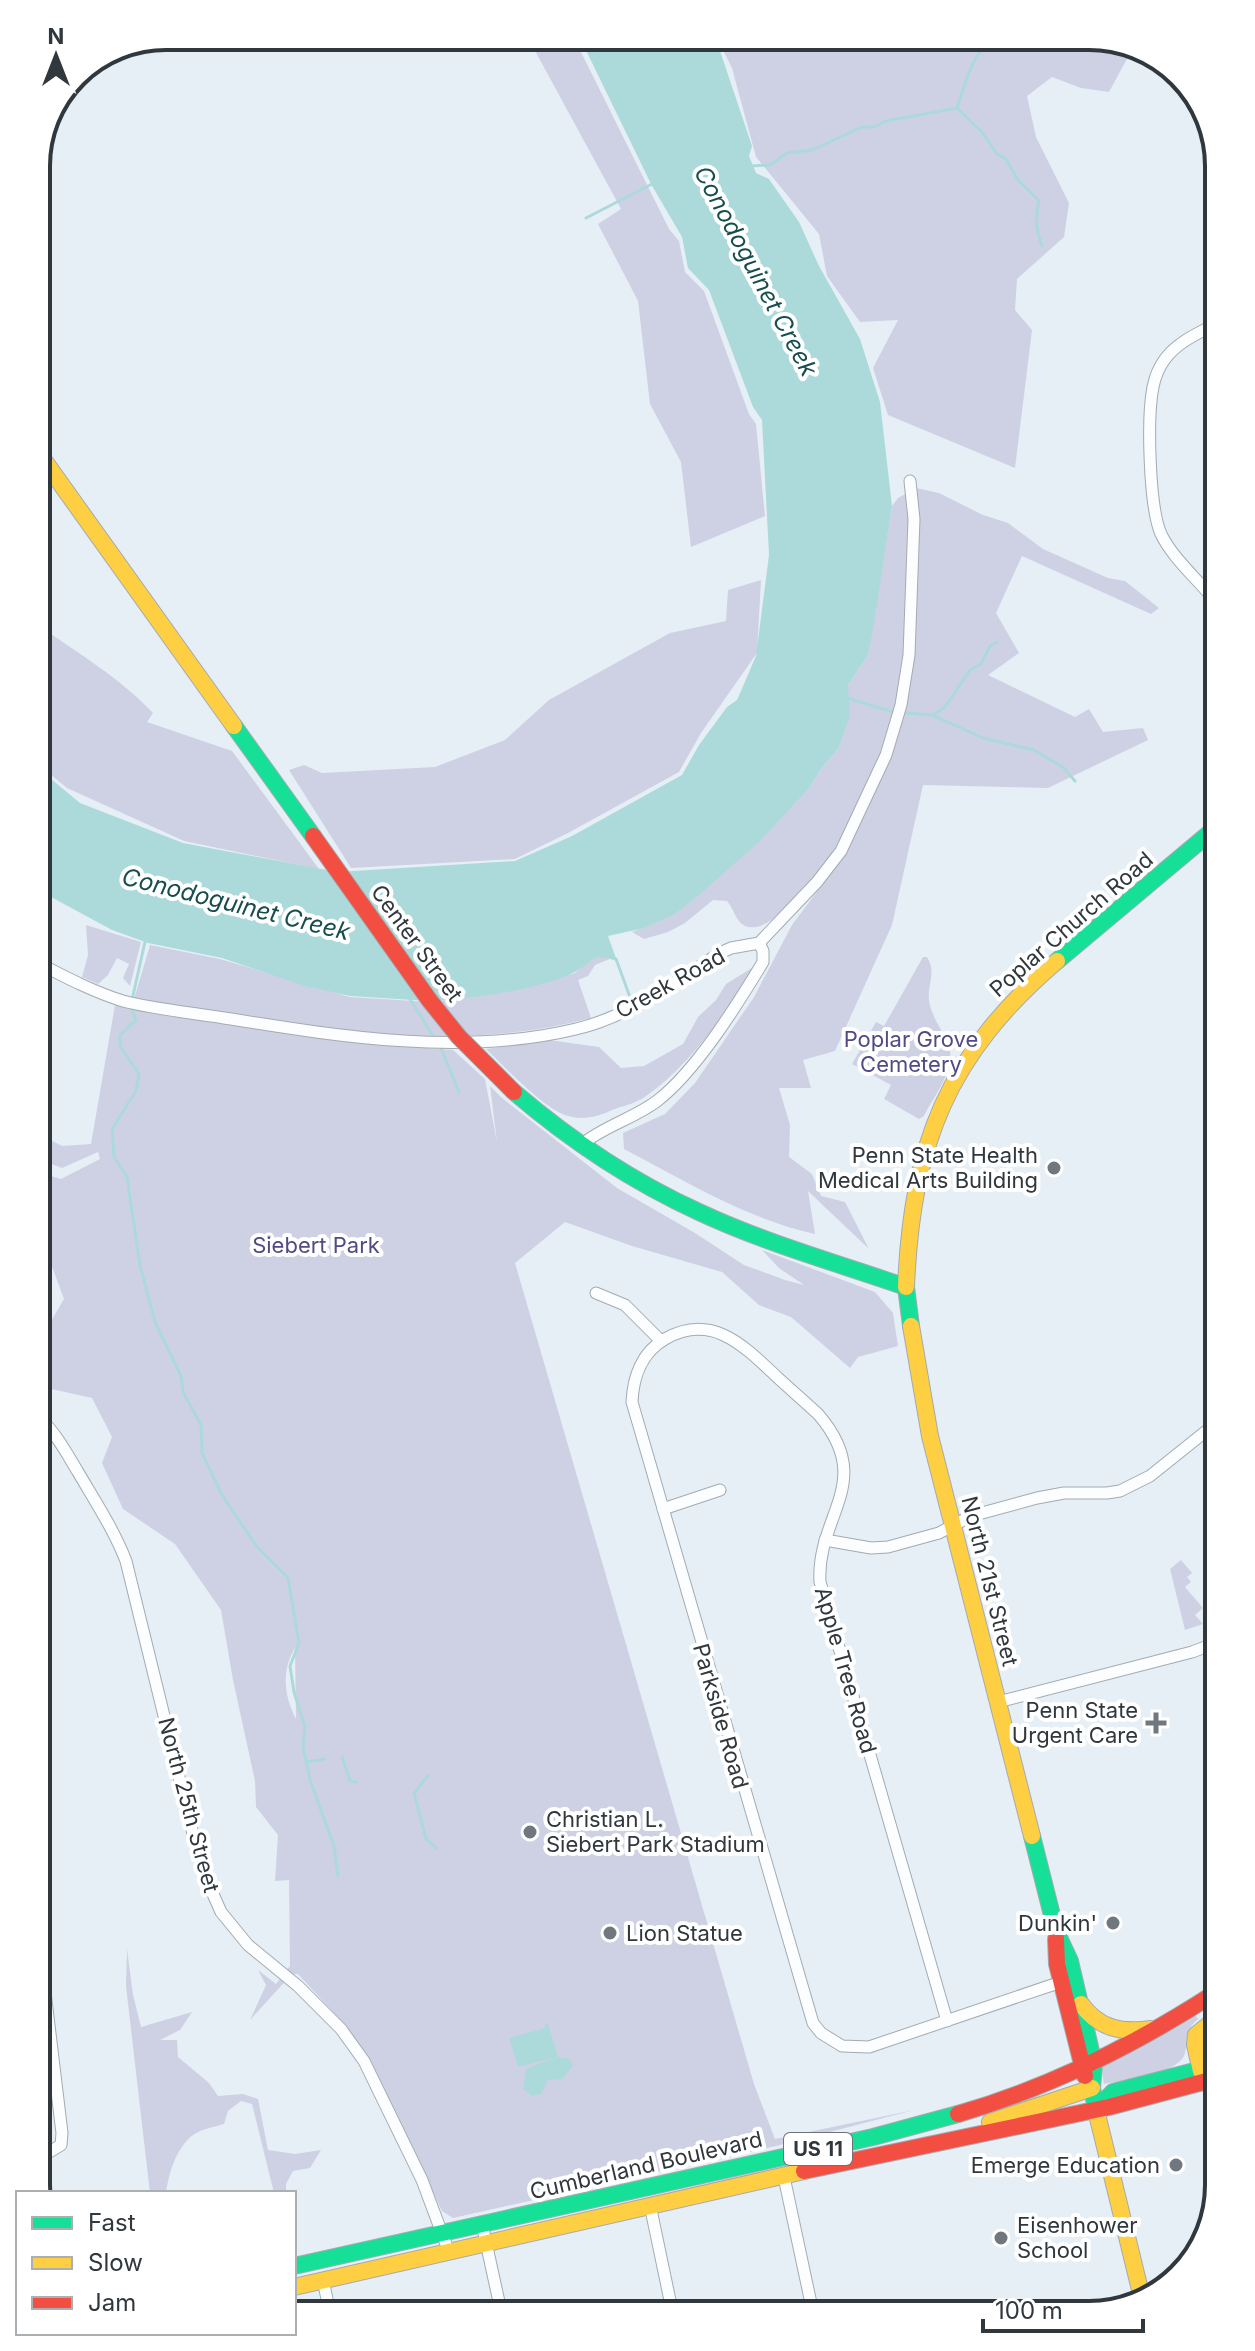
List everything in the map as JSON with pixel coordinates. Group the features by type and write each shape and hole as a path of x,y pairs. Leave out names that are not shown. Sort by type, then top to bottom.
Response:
{"main road":[{"name":"Center Street","path":"50,469 449,1025 514,1092 581,1145 637,1181 701,1213 906,1287"},
{"name":"Poplar Church Road","path":"906,1287 908,1224 930,1132 962,1067 983,1035 1027,987 1205,837"},
{"name":"North 21st Street","path":"906,1287 921,1390 1056,1931 1070,1961 1096,2110 1140,2289"},
{"name":"North 21st Street","path":"1056,1931 1061,1982 1088,2066"},
{"name":"US 11","path":"1088,2066 1161,2028 1205,1999"},
{"path":"1079,2000 1092,2019 1110,2029 1161,2028"},
{"path":"1201,2071 1195,2045 1196,2035 1205,2025"},
{"name":"Cumberland Boulevard","path":"296,2266 941,2120 1021,2095 1088,2066"},
{"path":"1096,2110 1113,2092 1205,2070"},
{"name":"US 11","path":"1096,2110 1205,2083"},
{"path":"924,2145 1092,2088"},
{"name":"Cumberland Boulevard","path":"296,2287 650,2205 1096,2110"},
{"path":"565,2224 589,2210 640,2198 659,2183"}],"street":[{"path":"1205,330 1185,341 1165,359 1154,383 1151,412 1153,498 1157,523 1171,549 1205,589"},
{"path":"581,1145 598,1132 654,1103 675,1086 763,962 759,943 799,902 841,851 886,755 900,711 909,655 914,519 910,481"},
{"name":"Creek Road","path":"50,969 89,989 138,1004 352,1036 438,1043 550,1034 597,1023 627,1010 720,953 759,943"},
{"path":"596,1293 625,1305 661,1341"},
{"name":"Apple Tree Road","path":"661,1341 692,1329 727,1335 754,1355 826,1423 840,1452 844,1478 841,1501 825,1540 819,1569 822,1593 947,2021"},
{"name":"Parkside Road","path":"661,1341 639,1366 632,1402 746,1802 813,2023 830,2040 842,2046 869,2047 1061,1982"},
{"name":"North 25th Street","path":"50,1430 114,1533 126,1561 194,1838 221,1912 248,1945 298,1986 364,2061 422,2180 449,2252"},
{"path":"825,1540 879,1548 939,1533 971,1516 1037,1498 1064,1493 1107,1493 1131,1486 1162,1467 1205,1432"},
{"path":"663,1509 720,1490"},
{"path":"998,1702 1205,1647"},
{"path":"50,2033 61,2122 61,2145 50,2152"},
{"path":"784,2177 811,2301"},
{"path":"650,2205 670,2301"},
{"path":"482,2224 499,2301"},
{"path":"323,2280 327,2301"}],"green space":[{"path":"535,50 580,50 669,229 679,241 685,272 704,291 749,414 756,424 765,516 691,547 681,462 650,404 638,301 598,224 621,209"},
{"path":"723,50 1097,50 1128,57 1109,92 1081,88 1052,77 1027,96 1036,137 1069,203 1064,237 1017,279 1015,310 1032,330 1015,468 888,415 873,368 898,320 860,322 827,276 819,234 756,157 732,68"},
{"path":"916,488 939,493 983,515 1008,523 1043,549 1108,578 1125,581 1159,608 1151,614 1022,556 996,613 1019,653 988,675 1075,717 1089,709 1103,732 1143,728 1148,740 1048,788 923,785 892,925 835,1051 803,1060 811,1088 779,1088 790,1125 789,1157 812,1174 821,1196 845,1202 869,1249 808,1191 815,1234 741,1209 624,1149 623,1133 665,1114 695,1083 754,997 792,925 844,855 837,848 809,885 783,912 757,927 742,924 727,901 713,900 685,923 668,932 644,939 632,932 672,915 691,902 810,787 838,749 848,685 868,655 892,506 898,498"},
{"path":"761,580 757,653 701,733 679,772 515,859 351,868 289,770 304,765 322,773 435,767 505,740 549,700 670,633 726,621 728,590"},
{"path":"50,633 140,700 153,713 147,722 232,751 319,869 184,841 67,788 50,774"},
{"path":"86,925 141,942 130,986 123,978 129,964 117,958 108,975 98,984 82,977 88,955"},
{"path":"150,945 220,959 350,997 431,1002 543,984 575,973 590,960 603,956 610,959 595,965 588,976 578,980 591,1018 535,1030 420,1036 304,1026 134,999"},
{"name":"Poplar Grove Cemetery","path":"923,957 927,957 932,973 930,1005 947,1041 950,1060 940,1089 919,1119 884,1099 891,1085 852,1064 876,1022 884,1026"},
{"path":"755,966 720,1019 678,1069 642,1098 601,1115 577,1118 556,1111 524,1086 486,1049 549,1040 599,1047 621,1068 644,1066 683,1044 698,1017 716,1000 726,984"},
{"name":"Siebert Park","path":"115,1005 161,1015 348,1042 453,1050 485,1079 497,1142 490,1086 617,1188 744,1265 804,1285 779,1268 762,1250 875,1292 893,1313 898,1346 858,1357 850,1368 791,1317 759,1305 722,1272 632,1246 565,1222 515,1263 754,2084 775,2139 914,2110 776,2146 453,2218 442,2211 372,2064 346,2026 298,1974 292,1974 250,2020 266,1985 258,1970 276,1984 290,1966 289,1880 275,1881 278,1835 256,1807 255,1781 221,1610 175,1544 123,1509 102,1463 112,1437 92,1398 50,1389 50,1323 64,1299 50,1261 50,1176 61,1179 100,1159 98,1152 62,1168 50,1163 50,1140 62,1146 91,1144","holes":["295,1648 296,1719 286,1684 288,1666"]},
{"path":"1181,1560 1192,1573 1187,1577 1191,1582 1185,1587 1203,1608 1195,1615 1203,1624 1185,1630 1170,1569"},
{"path":"127,1949 141,2027 192,2012 180,2030 160,2040 177,2040 178,2057 209,2083 218,2096 243,2094 258,2099 268,2150 295,2154 321,2150 310,2168 293,2171 286,2191 274,2191 252,2104 241,2101 228,2111 224,2124 200,2131 187,2140 174,2161 166,2191 150,2191 126,1986"},
{"path":"1194,2013 1198,2019 1189,2031 1181,2060 1150,2075 1104,2084 1101,2065"}],"water":[{"name":"Conodoguinet Creek","path":"586,50 720,50 752,146 749,156 756,173 769,179 799,222 819,266 860,339 880,402 892,506 868,655 848,685 850,716 838,749 810,787 759,842 691,902 673,915 644,928 608,936 617,961 597,958 559,979 524,989 431,1001 337,872 515,861 572,836 682,775 699,745 727,707 737,700 756,656 769,555 762,420 753,407 709,290 688,268 682,237 651,184"},
{"name":"Conodoguinet Creek","path":"50,778 80,803 183,843 332,871 429,1001 350,996 305,986 222,958 148,943 112,930 50,896"},
{"path":"548,2024 558,2057 569,2059 573,2066 562,2079 548,2080 541,2094 532,2096 523,2089 526,2069 553,2058 518,2067 509,2038 545,2028 544,2025"}],"waterway":[{"path":"957,108 981,50"},
{"path":"957,108 982,132 997,154 1006,159 1018,180 1039,201 1037,224 1042,246"},
{"path":"751,166 770,165 787,153 812,150 862,127 957,108"},
{"path":"586,218 654,183"},
{"path":"933,715 945,707 970,670 981,664 990,646 997,642"},
{"path":"847,698 893,712 932,715 983,738 1034,750 1063,767 1075,781"},
{"path":"132,1000 145,942"},
{"path":"616,959 630,997"},
{"path":"410,999 433,1036"},
{"path":"131,1008 136,1020 120,1035 120,1046 139,1074 136,1091 112,1129 114,1157 127,1177 140,1265 155,1322 181,1376 183,1392 201,1425 202,1453 222,1495 257,1547 288,1578 299,1643 290,1666 305,1727 303,1747 310,1780 334,1846 338,1876"},
{"path":"441,1048 459,1092"},
{"path":"342,1757 350,1781 356,1782"},
{"path":"306,1762 325,1759"},
{"path":"428,1776 414,1793 426,1839 436,1848"}],"traffic: fast":[{"path":"234,726 313,836"},
{"path":"1057,961 1205,837"},
{"path":"514,1092 602,1158 674,1200 749,1233 906,1287 911,1326"},
{"path":"1032,1836 1056,1931 1070,1961 1094,2064 1092,2088 1096,2110"},
{"path":"1096,2110 1113,2092 1205,2068"},
{"path":"296,2266 873,2137 958,2114"}],"traffic: slow":[{"path":"50,469 234,726"},
{"path":"906,1287 917,1189 927,1146 942,1106 962,1068 988,1031 1019,996 1057,961"},
{"path":"911,1326 930,1436 1032,1836"},
{"path":"1081,2004 1103,2024 1130,2030 1151,2029"},
{"path":"1201,2071 1195,2045 1196,2035 1205,2028"},
{"path":"990,2122 1092,2088"},
{"path":"1096,2110 1140,2289"},
{"path":"296,2287 804,2171"}],"traffic: jam":[{"path":"313,836 430,1001 459,1037 514,1092"},
{"path":"1056,1939 1057,1964 1085,2076"},
{"path":"958,2114 1060,2077 1125,2046 1205,1999"},
{"path":"804,2171 1109,2107 1205,2081"}],"place":[{"name":"Penn State Health Medical Arts Building","path":"1054,1168"},
{"name":"Penn State Urgent Care","path":"1156,1723"},
{"name":"Christian L. Siebert Park Stadium","path":"530,1832"},
{"name":"Dunkin'","path":"1113,1923"},
{"name":"Lion Statue","path":"610,1933"},
{"name":"Emerge Education","path":"1176,2165"},
{"name":"Eisenhower School","path":"1001,2238"}]}
